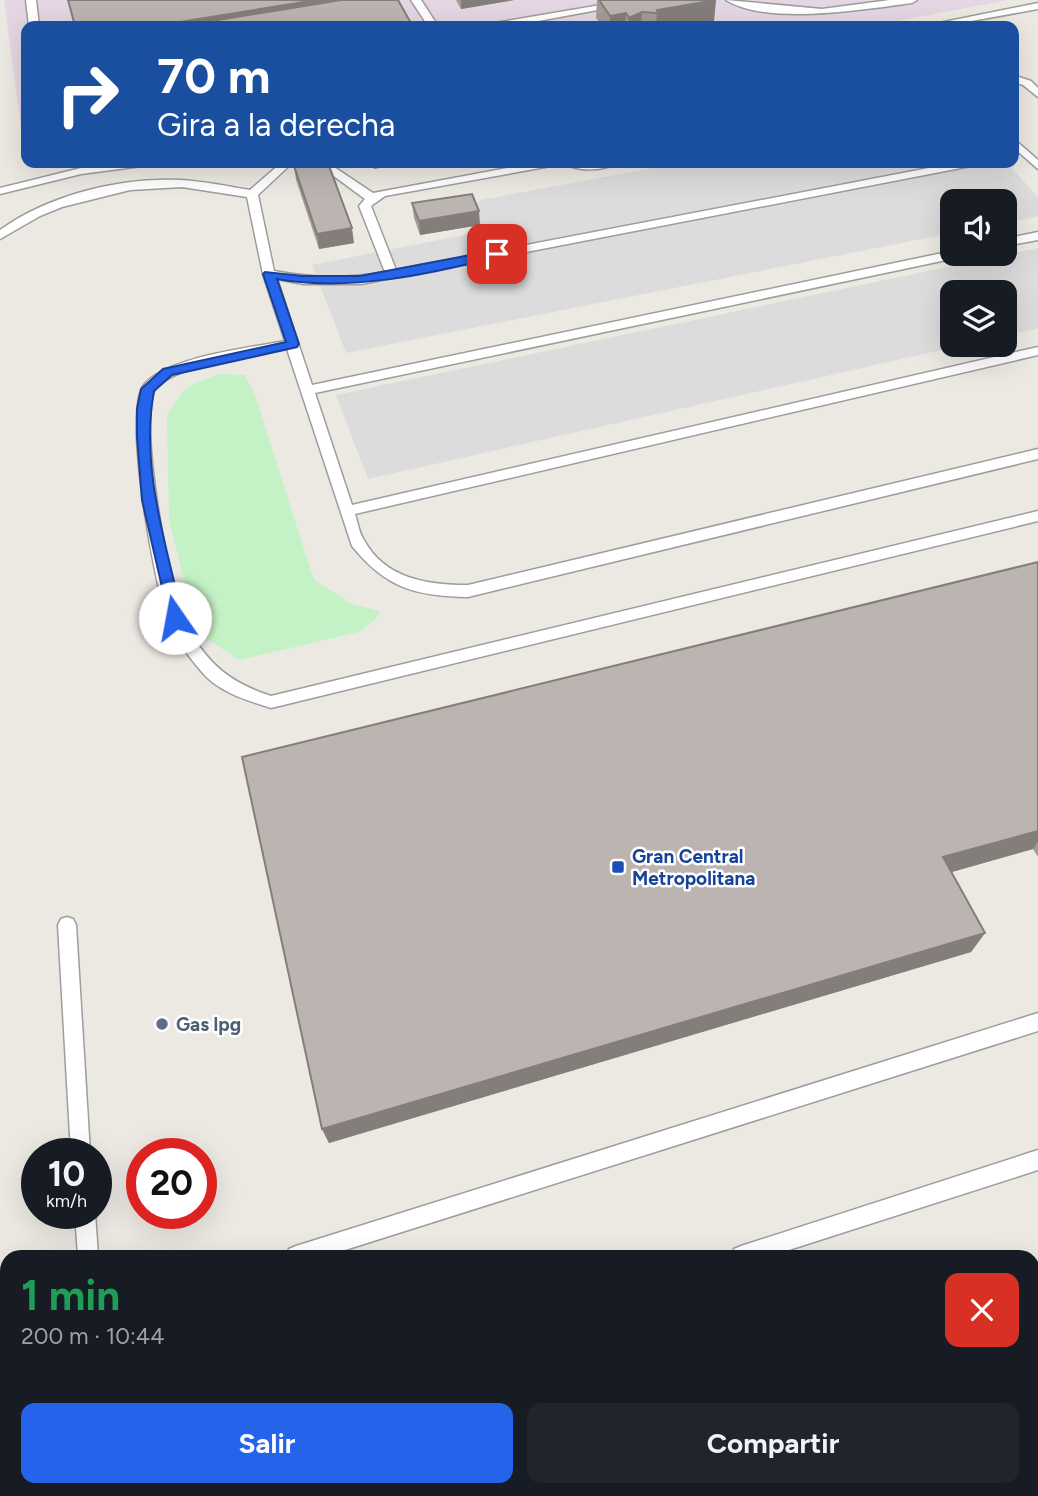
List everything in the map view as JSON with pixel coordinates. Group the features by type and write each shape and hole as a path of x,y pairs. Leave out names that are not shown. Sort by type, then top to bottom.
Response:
{"lane":[{"path":"31,0 33,21"},
{"path":"416,0 430,21"},
{"path":"524,21 647,0"},
{"path":"731,0 764,8 809,12 912,0"},
{"path":"956,21 1038,6"},
{"path":"1019,80 1027,83 1038,94"},
{"path":"1019,153 1038,166"},
{"path":"0,191 108,168"},
{"path":"0,235 10,226 52,208 98,193 133,186 173,183 252,194 281,168"},
{"path":"328,168 372,198"},
{"path":"392,274 365,206 372,198 382,193 523,168"},
{"path":"269,274 338,282 392,274 945,168"},
{"path":"252,194 269,274 357,542 374,565 399,582 434,591 468,591 1038,454"},
{"path":"1017,240 1038,236"},
{"path":"309,390 940,257"},
{"path":"293,344 167,372 148,389 144,409 149,500 175,618 208,670 240,692 271,702 1038,516"},
{"path":"348,511 1038,351"},
{"path":"67,925 80,1138"},
{"path":"315,1250 1038,1022"},
{"path":"760,1250 1038,1160"},
{"path":"86,1229 88,1250"}],"shaded area":[{"path":"4,0 1008,0 897,21 21,21 21,128"},
{"path":"653,168 1012,168 1038,197 1038,216 1017,220 1017,189 940,189 940,235 346,353 312,265 484,231 473,209 480,200"},
{"path":"1038,248 1038,328 1017,333 1017,280 940,280 940,350 368,479 336,395 952,266 1017,266 1017,252"}],"green space":[{"path":"219,374 245,375 255,395 314,580 352,604 380,611 375,620 359,632 239,660 198,633 169,521 167,415 183,391"}],"building":[{"path":"68,0 316,0 186,21 74,21"},
{"path":"341,0 398,0 410,21 212,21"},
{"path":"599,0 716,0 657,10 657,13 642,12 629,18 626,13 610,16"},
{"path":"295,168 330,168 352,228 317,234"},
{"path":"472,194 479,211 419,221 412,203"},
{"name":"Gran Central Metropolitana","path":"1038,562 1038,831 943,857 985,933 322,1129 242,757"}],"place":[{"name":"Gran Central Metropolitana","path":"618,867"},
{"name":"Gas lpg","path":"162,1024"}],"route":[{"path":"175,618 149,500 144,437 144,409 148,389 167,372 293,344 269,274 338,282 497,254"}]}
